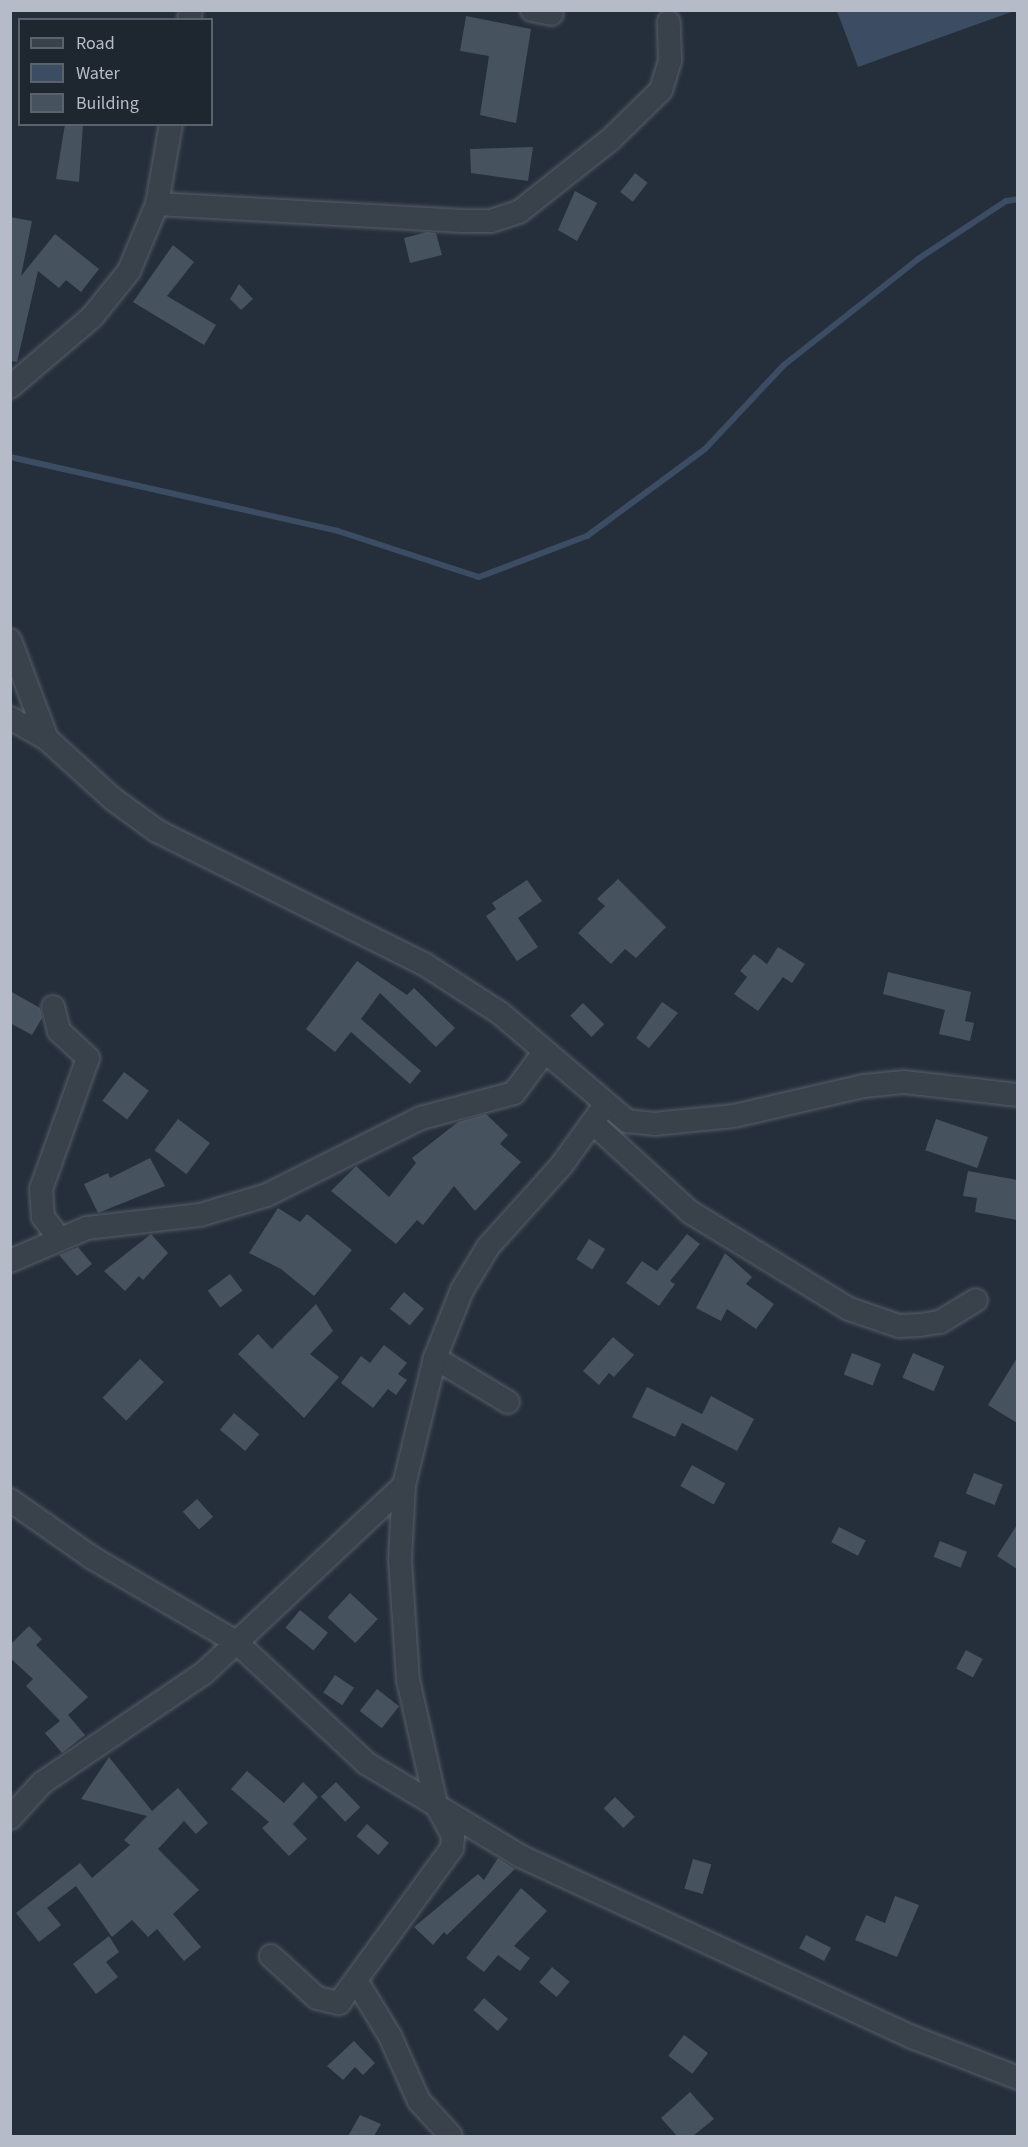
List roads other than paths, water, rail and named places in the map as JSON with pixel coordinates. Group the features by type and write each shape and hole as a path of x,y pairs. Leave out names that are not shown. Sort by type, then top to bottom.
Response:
{"street":[{"path":"157,204 463,221 490,221 519,212 610,140 661,90 670,60 669,22"},
{"path":"10,387 109,298 142,247 157,204 171,126"},
{"path":"10,640 46,739"},
{"path":"10,718 46,739 157,831 424,964 500,1013 545,1052 599,1115 690,1212 849,1309 899,1326 920,1325 940,1322 976,1300"},
{"path":"53,1007 59,1031 88,1058 41,1189 43,1217 58,1237"},
{"path":"10,1261 58,1237 87,1228 210,1213 267,1195 421,1118 514,1093 545,1052"},
{"path":"599,1115 654,1124 734,1116 864,1086 904,1082 1017,1095"},
{"path":"271,1956 326,2003 339,2003 357,1982 452,1848 453,1836 436,1804 408,1680 400,1559 404,1485 435,1358 462,1290 488,1247 599,1115"},
{"path":"435,1358 508,1402"},
{"path":"10,1818 42,1783 167,1700 236,1642 404,1485"},
{"path":"10,1500 91,1557 236,1642 357,1756 520,1856 591,1892 912,2037 1017,2079"},
{"path":"357,1982 390,2036 419,2101 451,2136"}],"water":[{"path":"837,10 1014,11 858,67"}],"waterway":[{"path":"10,457 338,531 479,577 587,536 705,449 784,365 918,259 1006,201 1018,199"}]}
